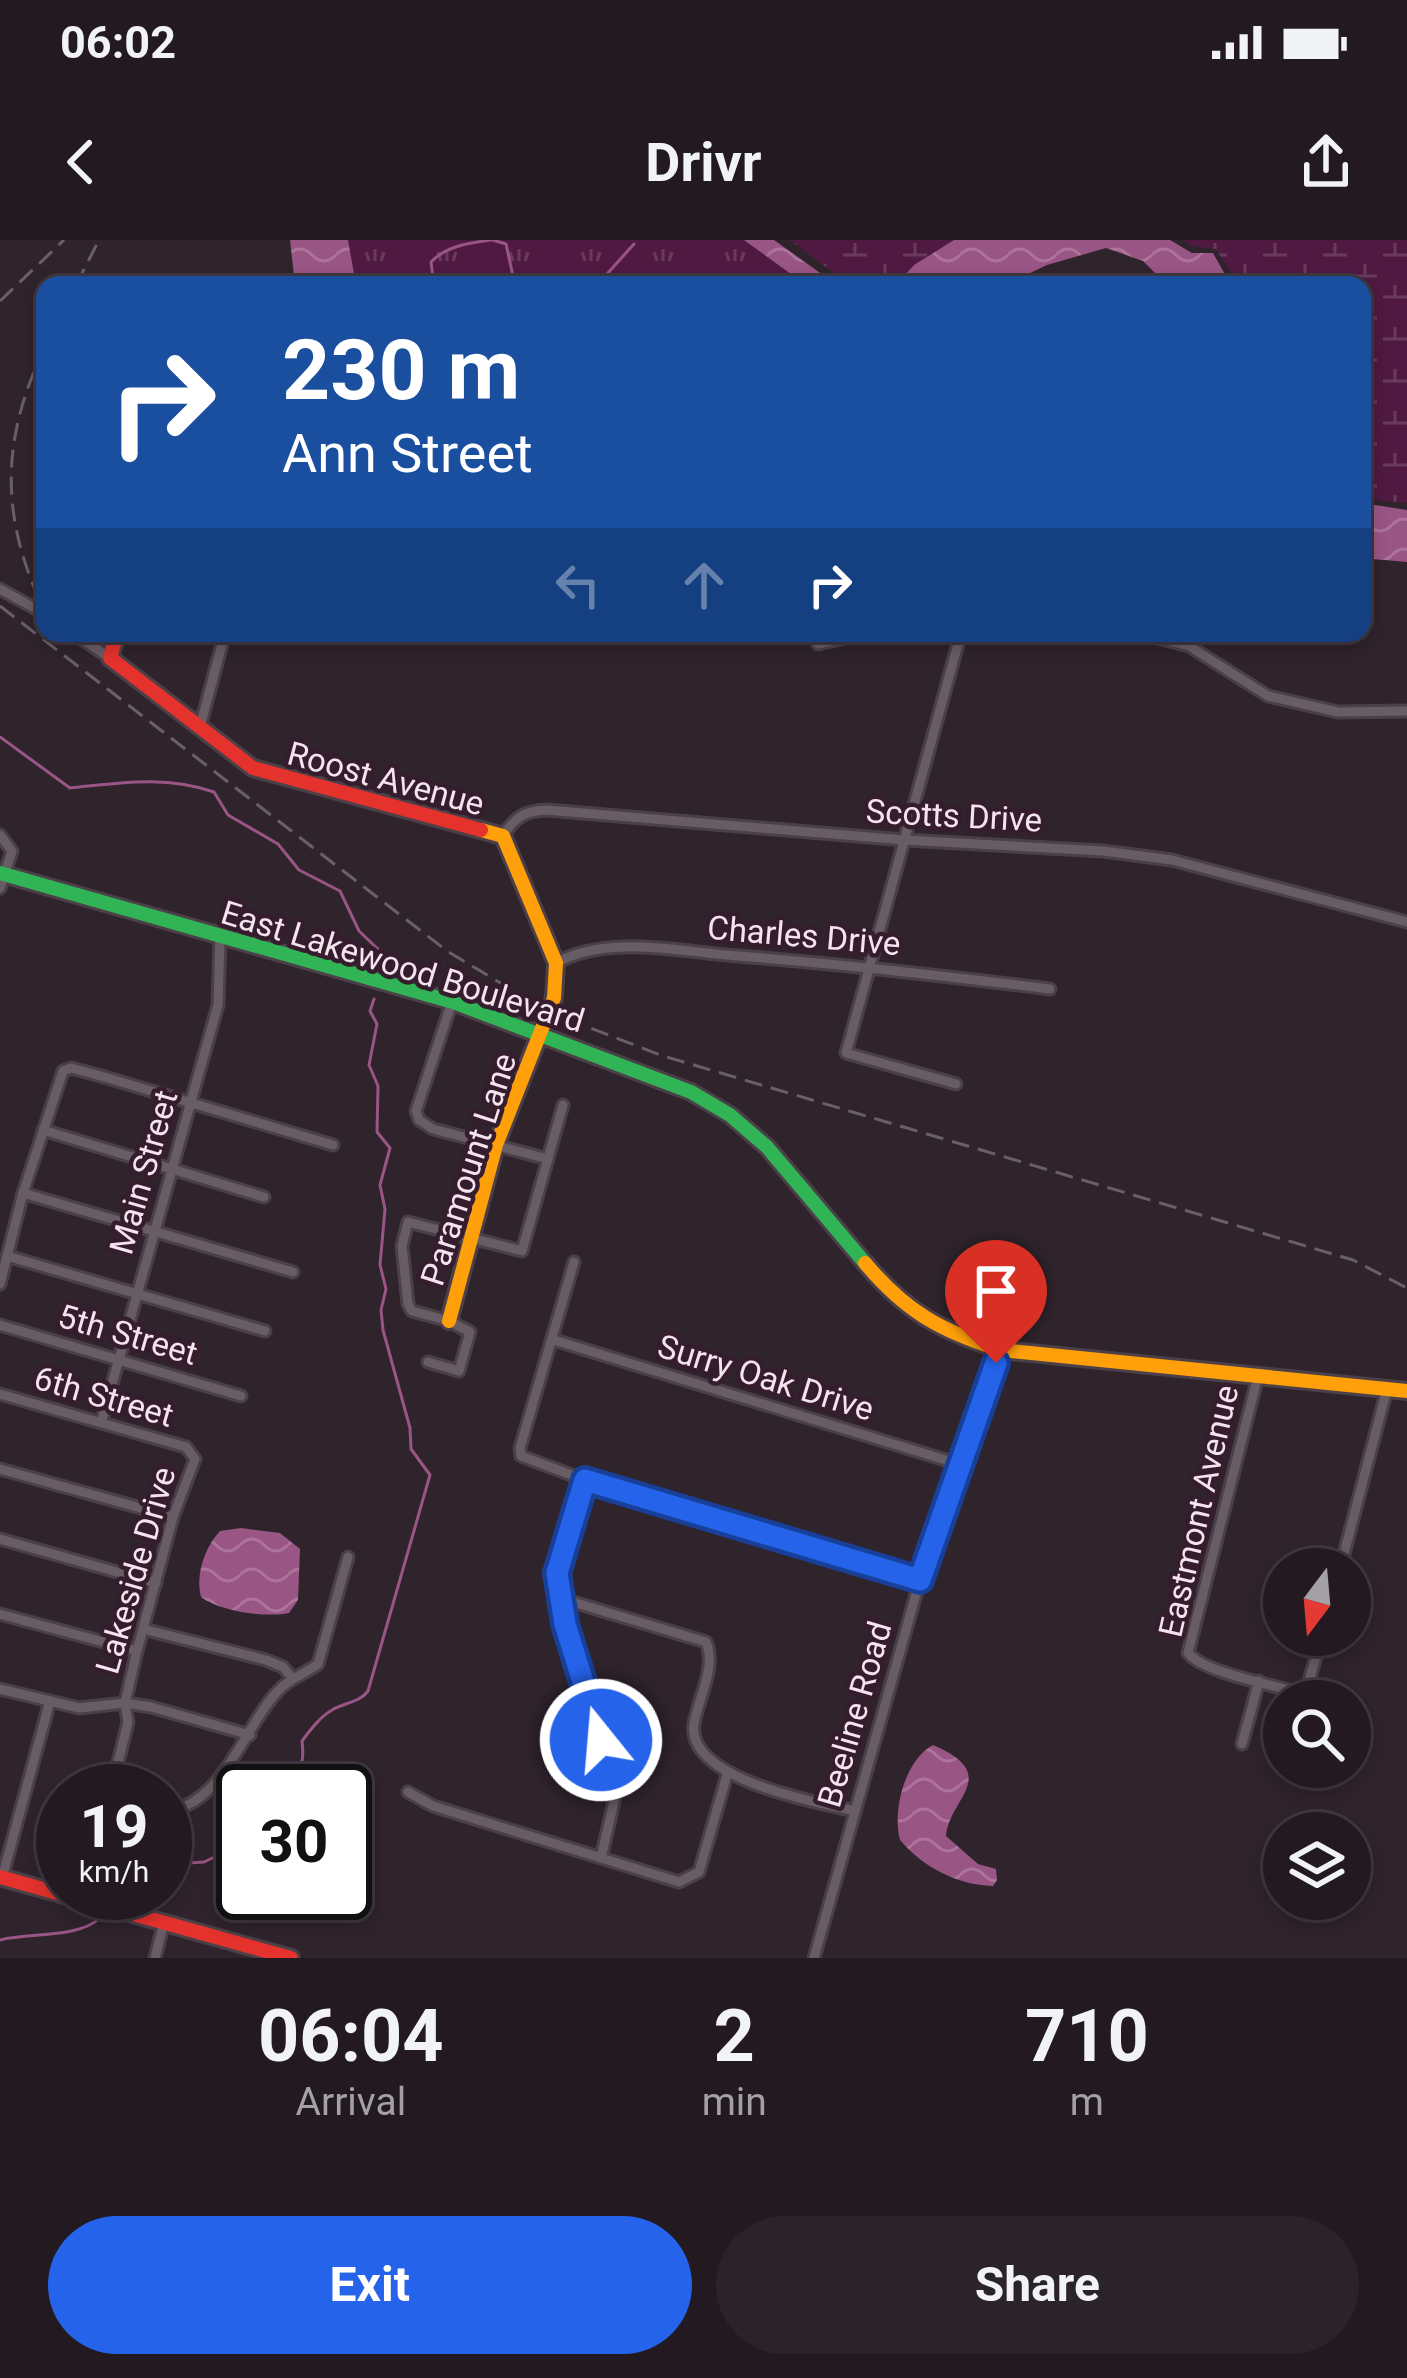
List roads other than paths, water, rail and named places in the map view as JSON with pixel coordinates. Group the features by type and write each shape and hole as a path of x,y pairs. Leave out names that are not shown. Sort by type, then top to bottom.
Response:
{"main road":[{"path":"110,658 114,642"},
{"name":"Roost Avenue","path":"110,658 253,769 503,836 556,963"},
{"name":"East Lakewood Boulevard","path":"1,879 452,1002 691,1092 730,1115 767,1147 901,1301 953,1335 1000,1350 1407,1391"},
{"path":"540,1033 554,998 556,963"},
{"name":"Paramount Lane","path":"449,1321 496,1145 540,1033"},
{"path":"1,1877 291,1958"}],"street":[{"path":"0,589 36,609"},
{"path":"87,642 110,658"},
{"path":"200,728 223,642"},
{"path":"818,644 827,642"},
{"path":"956,1084 846,1053 959,642"},
{"path":"1174,642 1189,646 1268,696 1338,712 1407,711"},
{"name":"Scotts Drive","path":"503,836 526,811 547,810 904,840 1103,851 1172,860 1407,922"},
{"path":"0,835 12,851 1,879"},
{"name":"Main Street","path":"102,1420 218,1005 220,937"},
{"name":"Charles Drive","path":"556,963 572,954 604,948 870,966 1050,989"},
{"path":"452,1002 416,1111 419,1120 425,1127 548,1159"},
{"path":"0,1284 43,1130 63,1071 70,1068 333,1144"},
{"path":"428,1362 459,1371 470,1332 412,1311 408,1304 402,1246 408,1222 522,1250 563,1105"},
{"path":"43,1130 264,1197"},
{"path":"23,1193 292,1272"},
{"path":"7,1256 265,1331"},
{"path":"574,1262 521,1456 585,1480 920,1580"},
{"name":"5th Street","path":"0,1325 241,1396"},
{"name":"Surry Oak Drive","path":"554,1340 962,1466"},
{"name":"Beeline Road","path":"814,1958 920,1580 1000,1350"},
{"name":"Eastmont Avenue","path":"1258,1376 1187,1648 1192,1659 1259,1681"},
{"path":"1346,1548 1388,1389"},
{"name":"6th Street","path":"0,1394 102,1420 122,1431 192,1452"},
{"name":"Lakeside Drive","path":"118,1764 137,1651 173,1517 195,1459 192,1452"},
{"path":"0,1469 173,1517"},
{"path":"585,1480 557,1573 565,1624 616,1793 601,1858"},
{"path":"0,1539 156,1583"},
{"path":"192,1801 218,1778 266,1706 292,1678 319,1664 348,1557"},
{"path":"562,1600 706,1642 711,1654 693,1727 694,1738 709,1761 728,1774 855,1811"},
{"path":"0,1614 137,1651"},
{"path":"143,1629 266,1660 283,1666 292,1678"},
{"path":"1242,1744 1259,1681 1303,1690 1316,1656"},
{"path":"0,1689 92,1709 125,1703 186,1714 250,1735"},
{"path":"1,1877 50,1701"},
{"path":"408,1792 433,1806 667,1880 690,1879 699,1872 728,1774"},
{"path":"0,1822 14,1826"},
{"path":"155,1958 164,1922"}],"water":[{"path":"290,240 348,240 354,276 294,276"},
{"path":"744,240 774,240 824,276 794,276"},
{"path":"954,240 1170,240 1192,253 1213,253 1226,276 1158,276 1143,261 1106,248 1024,276 904,276"},
{"path":"1371,504 1407,510 1407,562 1371,559"},
{"path":"241,1528 280,1533 300,1549 298,1600 289,1613 243,1612 201,1597 200,1571 210,1545 220,1531"},
{"path":"933,1745 954,1756 969,1777 946,1836 978,1864 996,1869 993,1886 942,1873 900,1840 903,1787 915,1762"}],"waterway":[{"path":"433,276 431,262 444,252 491,240"},
{"path":"493,240 506,244 513,276"},
{"path":"605,276 634,244"},
{"path":"0,737 70,788 160,782 214,792 228,815 278,844 299,870 340,891 359,931 385,962"},
{"path":"301,1764 302,1741 312,1728 337,1707 368,1691 430,1475 411,1449 410,1428 383,1330 386,1289 380,1265 385,1209 380,1185 390,1148 377,1132 378,1086 369,1065 377,1024 370,1011 374,999"},
{"path":"192,1863 216,1856"},
{"path":"0,1940 66,1932 97,1920"}],"railway":[{"path":"0,301 64,240"},
{"path":"81,276 99,240"},
{"path":"36,368 20,415 11,480 20,544 36,591"},
{"path":"0,606 36,634"},
{"path":"47,642 447,951 549,1012 660,1055 1353,1260 1407,1288"}]}
